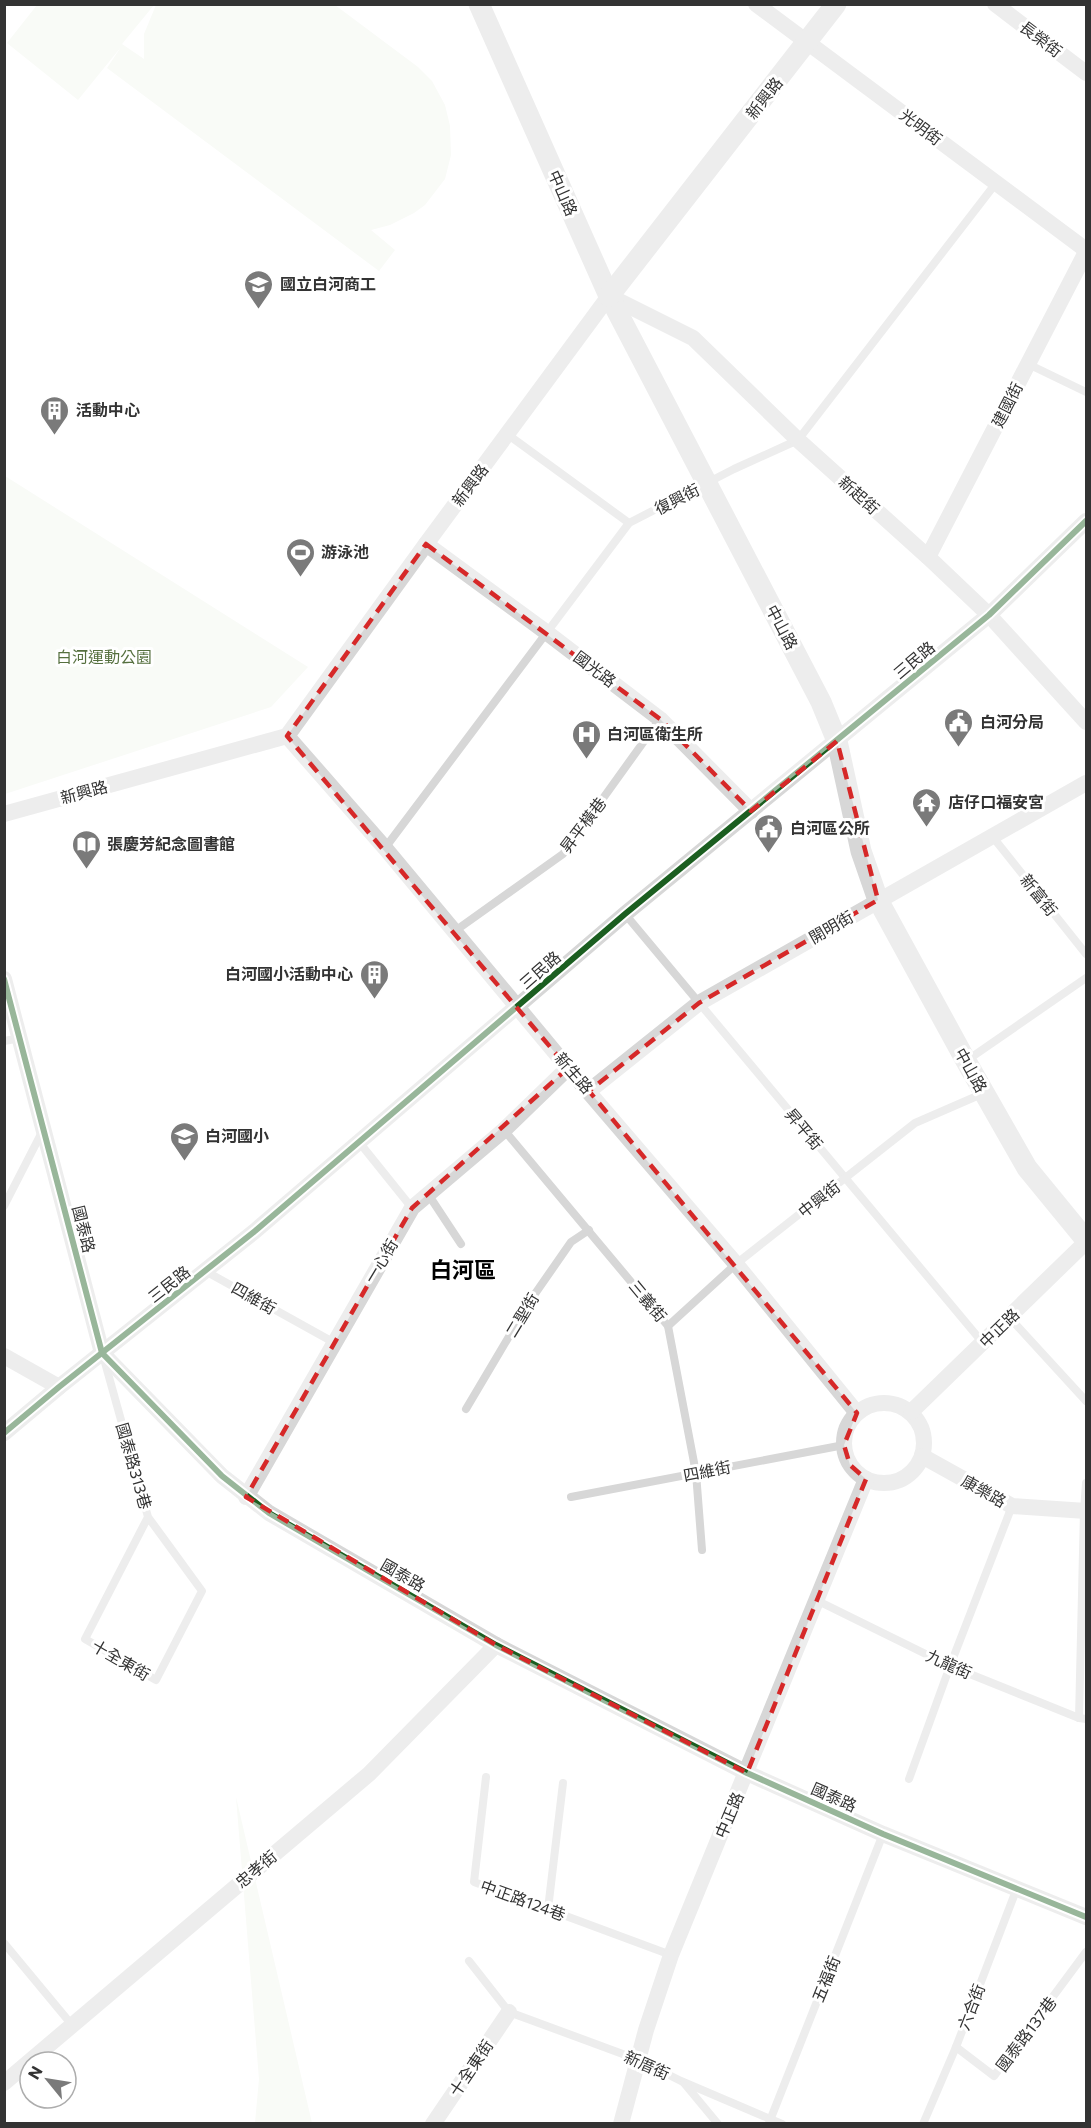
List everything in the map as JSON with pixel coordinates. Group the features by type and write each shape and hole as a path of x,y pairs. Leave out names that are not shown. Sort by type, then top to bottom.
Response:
{"street":[{"name":"中山路","path":"479,4 609,296 821,702 837,741 861,851 879,900 1027,1168 1086,1241"},
{"name":"光明街","path":"756,4 1086,251"},
{"name":"新興路","path":"4,814 287,736 609,296 836,4"},
{"name":"長榮街","path":"995,4 1086,73"},
{"name":"建國街","path":"928,557 1086,251"},
{"name":"新起街","path":"609,296 693,338 798,440 989,615 1086,722"},
{"name":"三民路","path":"4,1433 59,1387 207,1272 625,914 989,615 1086,521"},
{"name":"國光路","path":"426,544 660,719 751,811"},
{"name":"新生路","path":"287,736 385,848 568,1068 736,1264 857,1413"},
{"name":"開明街","path":"589,1090 699,1003 1086,783"},
{"name":"國泰路","path":"4,979 13,1039 44,1127 102,1353 222,1476 246,1497 279,1519 496,1645 747,1773 883,1834 1086,1917"},
{"name":"一心街","path":"246,1497 412,1208 504,1130 568,1068"},
{"name":"中正路","path":"911,1412 1086,1241"},
{"path":"4,1356 59,1387"},
{"path":"890,1402 911,1412 919,1421 924,1444 917,1466 909,1474 899,1480 876,1482 866,1479 850,1465 844,1445 847,1428 857,1413 867,1406 890,1402"},
{"name":"康樂路","path":"922,1456 1012,1506 1085,1511"},
{"name":"中正路","path":"621,2124 646,2030 671,1955 866,1479"},
{"name":"忠孝街","path":"4,2082 369,1774 496,1645"},
{"name":"十全東街","path":"438,2122 509,2012"}],"lane":[{"name":"復興街","path":"385,848 629,523 734,469 798,440 996,183"},
{"path":"1028,364 1086,392"},
{"path":"507,434 629,523"},
{"name":"昇平橫巷","path":"455,931 563,854 660,719"},
{"name":"新富街","path":"992,836 1086,954"},
{"name":"昇平街","path":"625,914 983,1343"},
{"path":"966,1061 1086,978"},
{"name":"中興街","path":"668,1326 736,1264 915,1123 984,1093"},
{"path":"4,1206 44,1127"},
{"name":"三義街","path":"504,1130 668,1326 696,1473 702,1550"},
{"path":"358,1142 412,1208"},
{"path":"428,1194 461,1244"},
{"name":"二聖街","path":"466,1409 530,1301 571,1242 589,1230"},
{"name":"四維街","path":"207,1272 333,1342"},
{"path":"1009,1317 1086,1401"},
{"name":"國泰路313巷","path":"86,1639 148,1517 102,1353"},
{"name":"四維街","path":"571,1497 844,1445"},
{"path":"1083,1718 1086,1483"},
{"path":"909,1779 1012,1506"},
{"name":"十全東街","path":"86,1639 156,1680 202,1591 148,1517"},
{"name":"九龍街","path":"816,1600 950,1666 1083,1718"},
{"name":"中正路124巷","path":"486,1777 474,1882 671,1955"},
{"path":"548,1909 563,1783"},
{"name":"五福街","path":"770,2121 883,1834"},
{"name":"六合街","path":"923,2124 956,2047 1017,1888"},
{"path":"4,1943 72,2025"},
{"name":"國泰路137巷","path":"956,2047 994,2076 1086,1952"},
{"path":"469,1962 509,2012"},
{"name":"新厝街","path":"509,2012 639,2060 770,2121 782,2124"},
{"path":"681,2080 718,2124"}],"highlighted area":[{"path":"426,544 660,719 751,811 837,741 878,900 699,1003 589,1091 857,1413 844,1445 850,1465 866,1479 747,1773 496,1645 246,1497 412,1208 568,1068 287,736"}],"green space":[{"path":"37,5 154,5 122,44 144,59 144,34 156,5 335,5 418,67 432,81 445,105 450,126 451,155 445,179 425,205 414,213 390,225 371,230 395,250 379,271 107,68 121,47 78,100 7,43"},
{"name":"白河運動公園","path":"5,476 308,667 271,707 5,794"},
{"path":"236,1797 312,2123 255,2123 259,2079"}],"cycle path":[{"path":"4,1433 255,1231 625,914 989,615 1086,521"},
{"path":"4,979 102,1353 222,1476 269,1513 496,1645 747,1773 883,1834 1086,1917"}],"place":[{"name":"國立白河商工","path":"259,310"},
{"name":"活動中心","path":"55,436"},
{"name":"游泳池","path":"300,578"},
{"name":"白河分局","path":"959,748"},
{"name":"白河區衛生所","path":"586,760"},
{"name":"店仔口福安宮","path":"927,828"},
{"name":"白河區公所","path":"769,854"},
{"name":"張慶芳紀念圖書館","path":"86,870"},
{"name":"白河國小活動中心","path":"374,1000"},
{"name":"白河國小","path":"184,1162"}],"district":[{"name":"白河區","path":"463,1270"}]}
